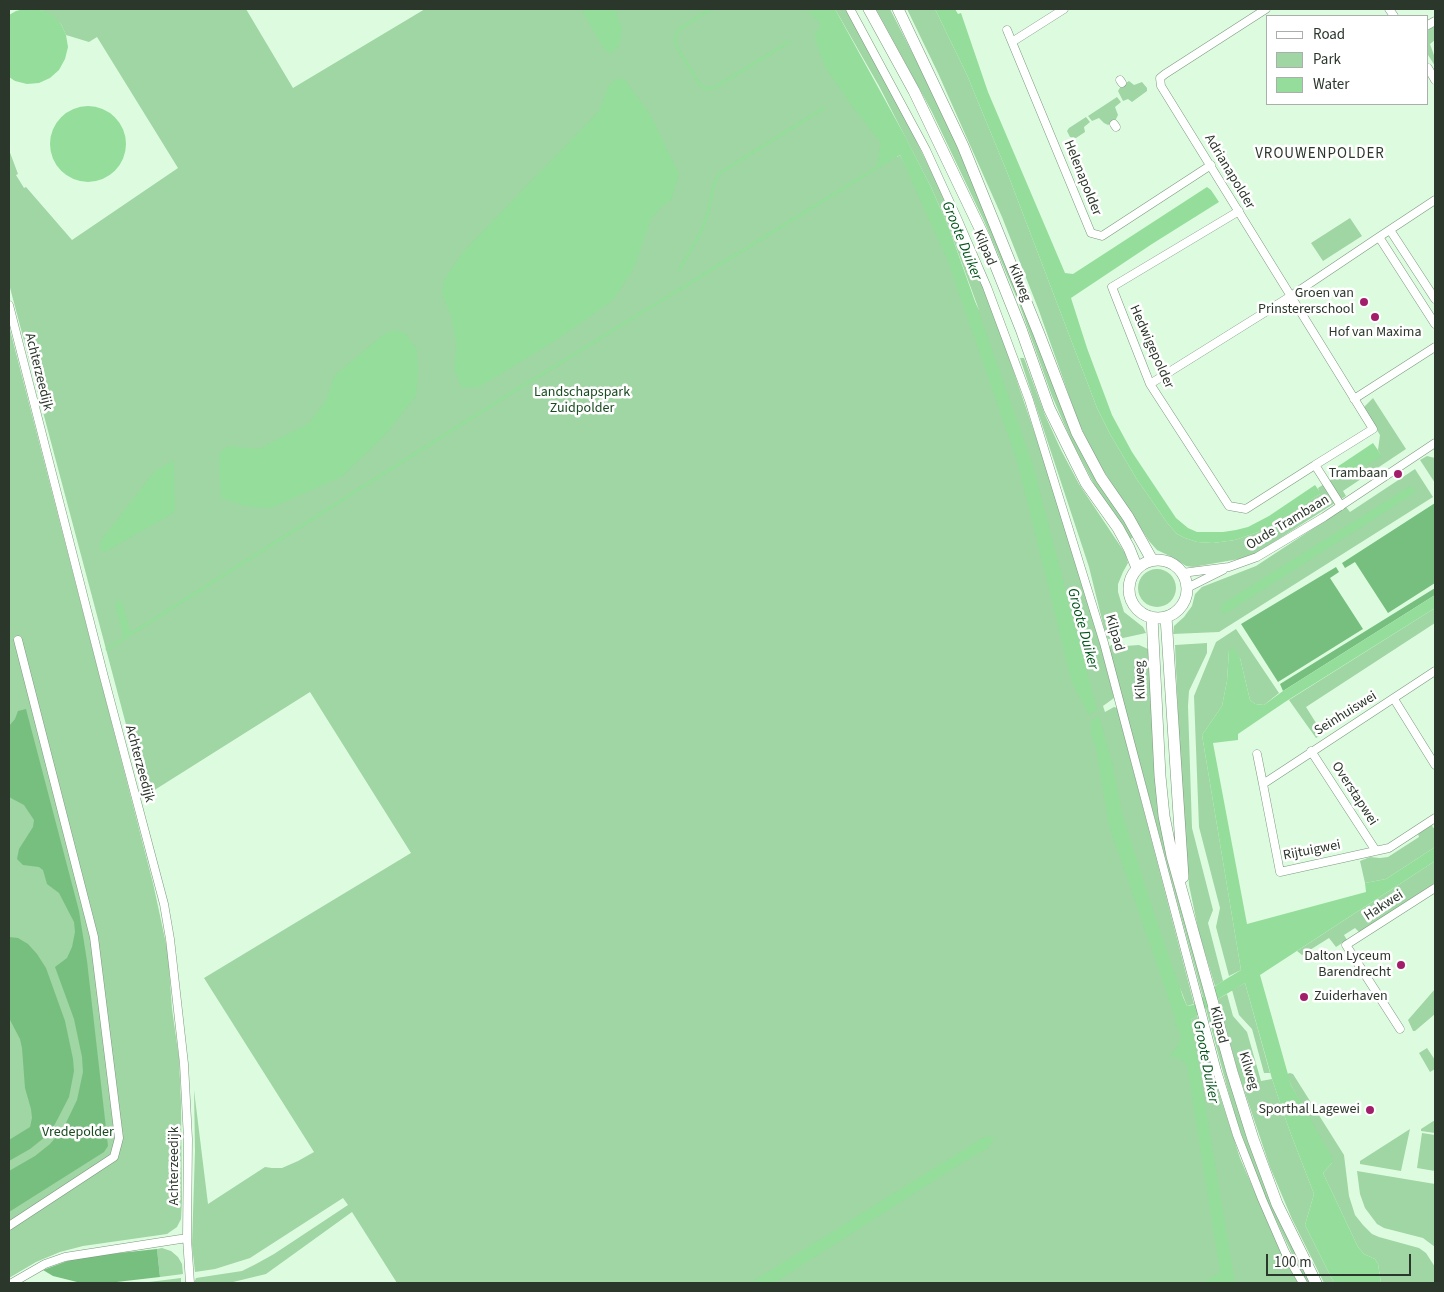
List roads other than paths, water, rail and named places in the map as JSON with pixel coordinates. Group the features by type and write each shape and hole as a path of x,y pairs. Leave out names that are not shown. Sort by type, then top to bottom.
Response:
{"main road":[{"name":"Kilweg","path":"869,9 914,91 985,239 1021,329 1049,408 1070,452 1086,483 1118,528 1137,568"},
{"name":"Kilweg","path":"898,9 963,146 1077,433 1101,478 1128,517 1152,560"},
{"path":"1152,560 1167,561 1176,566 1182,573 1187,588 1186,598 1181,606 1175,612 1166,616 1152,617 1141,612 1136,608 1130,597 1129,585 1133,573 1137,568 1152,560"},
{"name":"Kilweg","path":"1166,616 1183,878 1190,918"},
{"name":"Kilweg","path":"1152,617 1160,776 1164,816 1172,856 1232,1072 1257,1148 1278,1204 1316,1283"}],"street":[{"name":"Kilpad","path":"850,9 918,134 958,218 987,287 1029,400 1104,643 1216,1070 1236,1135 1266,1208 1302,1283"},
{"path":"1012,42 1064,9"},
{"name":"Adrianapolder","path":"1262,10 1160,78 1161,86 1291,296"},
{"name":"Helenapolder","path":"1007,30 1091,233 1102,236 1211,165"},
{"path":"1150,384 1291,296 1435,200"},
{"name":"Hedwigepolder","path":"1238,211 1112,288 1150,384 1230,506 1246,509 1373,429 1291,296"},
{"path":"1390,230 1435,299"},
{"path":"1379,237 1433,314 1435,324"},
{"name":"Achterzeedijk","path":"9,305 164,904 170,939 184,1064 188,1139 187,1238 190,1283"},
{"path":"1354,399 1435,347"},
{"name":"Oude Trambaan","path":"1229,567 1257,557 1434,446"},
{"path":"1315,465 1341,506"},
{"path":"1182,573 1229,567"},
{"path":"1187,588 1229,567"},
{"path":"9,1226 114,1157 119,1138 94,937 18,640"},
{"name":"Seinhuiswei","path":"1311,751 1435,671"},
{"name":"Seinhuiswei","path":"1394,699 1435,764"},
{"path":"1263,784 1311,751"},
{"name":"Overstapwei","path":"1311,751 1376,851"},
{"name":"Rijtuigwei","path":"1257,754 1280,872 1376,851"},
{"path":"1376,851 1389,848 1435,818"},
{"name":"Hakwei","path":"1400,1029 1346,946 1435,888"},
{"path":"12,1283 45,1264 65,1257 187,1238"}],"water":[{"path":"24,9 41,10 52,15 61,24 66,35 68,47 65,59 59,70 50,78 39,83 27,84 15,81 9,77 9,15"},
{"path":"581,9 615,9 622,28 620,44 611,54 604,49"},
{"path":"810,9 835,9 906,138 949,228 1033,465 1097,710 1089,715 1072,683 1017,461 947,259 900,155 879,168 877,165 881,143 825,67 815,39 815,32 820,27 818,20 810,15"},
{"path":"935,9 955,9 958,14 961,13 988,92 1065,273 1073,274 1207,187 1219,202 1071,298 1112,415 1132,452 1176,518 1188,528 1197,532 1236,530 1248,527 1269,516 1315,485 1320,494 1272,525 1235,540 1213,543 1197,542 1177,534 1168,524 1136,478 1097,408 1007,172 967,75"},
{"path":"616,79 624,79 650,114 679,174 671,200 661,207 651,219 633,270 612,301 558,339 479,387 462,388 454,370 456,345 451,315 442,295 444,280 463,252 599,111 609,85"},
{"path":"88,106 102,109 115,117 123,130 126,144 123,158 115,171 102,179 88,182 74,179 61,171 53,158 50,144 53,130 61,117 74,109"},
{"path":"394,330 405,333 417,350 418,375 416,396 385,435 341,477 271,508 245,506 221,498 220,452 229,446 259,449 309,423 326,400 335,375 384,334"},
{"path":"1373,443 1382,456 1341,480 1334,469"},
{"path":"174,460 175,512 105,552 100,550 102,539 155,471"},
{"path":"1410,486 1414,488 1415,493 1225,614 1221,611 1222,604"},
{"path":"1435,595 1435,608 1285,702 1238,734 1238,740 1213,743 1247,924 1366,892 1365,883 1386,879 1435,847 1435,861 1260,975 1291,1085 1333,1159 1332,1163 1323,1173 1358,1247 1364,1254 1375,1259 1378,1264 1381,1283 1334,1283 1305,1225 1314,1194 1272,1079 1245,983 1218,999 1191,1020 1235,1283 1203,1283 1220,1272 1187,1066 1181,1059 1170,1056 1178,1046 1181,1036 1174,1023 1176,1020 1109,826 1096,749 1091,734 1091,721 1098,716 1101,723 1113,766 1122,813 1153,910 1183,997 1187,1006 1193,1005 1218,984 1241,970 1202,735 1222,706 1227,681 1229,650 1233,647 1240,658 1250,700 1255,704 1264,705"},
{"path":"118,600 122,602 131,634 124,638 115,605"},
{"path":"984,1137 995,1137 988,1148 774,1283 750,1283"}],"waterway":[{"path":"711,9 682,27 677,32 675,39 677,47 700,85 707,89 714,88 789,42"},
{"path":"679,270 700,234 707,216 715,181 720,173 824,108"},
{"path":"107,649 495,403 878,167"}],"place":[{"name":"Groen van Prinstererschool","path":"1364,302"},
{"name":"Hof van Maxima","path":"1375,317"},
{"name":"Trambaan","path":"1398,474"},
{"name":"Dalton Lyceum Barendrecht","path":"1401,965"},
{"name":"Zuiderhaven","path":"1304,997"},
{"name":"Sporthal Lagewei","path":"1370,1110"}],"district":[{"name":"VROUWENPOLDER","path":"1320,155"}],"water label":[{"name":"Groote Duiker","path":"961,241"},
{"name":"Groote Duiker","path":"1082,629"},
{"name":"Groote Duiker","path":"1205,1062"}],"park label":[{"name":"Landschapspark Zuidpolder","path":"582,402"},
{"name":"Vredepolder","path":"78,1133"}]}
